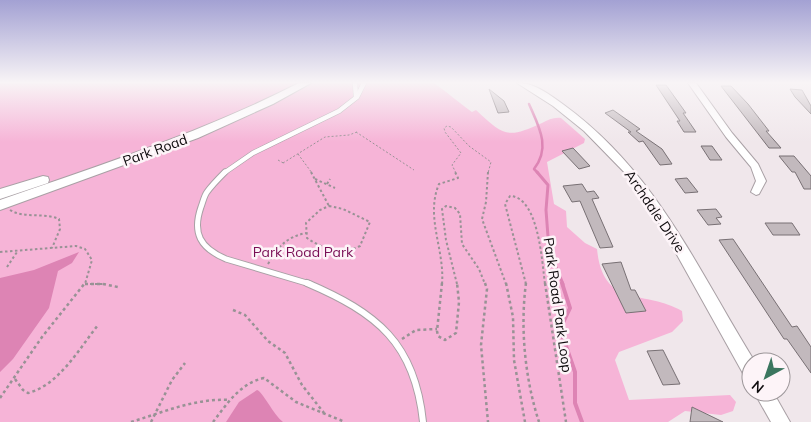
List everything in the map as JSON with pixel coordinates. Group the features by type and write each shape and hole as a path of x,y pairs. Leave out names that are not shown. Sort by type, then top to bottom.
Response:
{"main road":[{"name":"Park Road","path":"0,194 168,137 247,103"},
{"name":"Park Road","path":"4,205 158,149 267,103"}],"street":[{"name":"Archdale Drive","path":"555,103 590,130 616,155 643,187 668,226 741,354"},
{"path":"706,103 729,135 755,166 761,180 756,192"},
{"path":"769,402 781,422"}],"lane":[{"path":"351,103 347,107 277,140 231,166 215,179 200,200 197,228 206,247 219,256 307,283 338,298 375,322 407,355 415,372 422,400 424,422"}],"path":[{"path":"488,422 481,345 487,289 479,269 462,244 460,214 455,208 446,206 442,209 444,236 461,300 456,333 448,340 445,340 438,336 437,329 442,273 440,248 433,218 433,205 439,184 444,181 454,181 458,178 452,165 462,153 445,132 444,128 447,126 451,127 474,151 483,155 491,162 488,169 486,202 482,219 505,278 513,318 514,360 525,422"},
{"path":"278,160 284,164 325,137 349,135 356,132 414,170"},
{"path":"298,154 315,179 329,206"},
{"path":"315,179 335,188"},
{"path":"327,184 330,179"},
{"name":"Park Road Park Loop","path":"539,422 534,407 525,356 524,297 526,281 505,204 510,196 513,195 518,196 525,203 537,230 566,422"},
{"path":"4,205 15,213 45,214 59,219 60,229 52,248"},
{"path":"329,206 343,209 370,222 360,246 348,251 329,249 308,240 306,223 320,210 329,206"},
{"path":"264,270 286,239 294,235 306,233"},
{"path":"0,252 76,246 85,249 92,260 85,284 42,337 15,379 0,398"},
{"path":"7,267 18,252"},
{"path":"85,284 103,284 118,287"},
{"path":"233,310 245,315 268,341 285,354 302,385 326,415"},
{"path":"15,379 23,390 28,393 40,391 58,374 98,325"},
{"path":"396,342 416,330 437,329"},
{"path":"151,422 172,380 184,363"},
{"path":"213,422 230,400 253,382 261,378 267,378 290,398 345,422"},
{"path":"131,422 216,398 230,400"}],"green space":[{"name":"Park Road Park","path":"0,103 460,103 472,112 476,110 500,130 513,133 551,119 561,118 585,139 584,143 547,162 554,204 566,211 567,227 585,243 597,249 601,268 608,281 617,290 682,311 683,321 672,332 619,352 615,360 629,400 730,395 736,402 733,411 721,415 685,411 668,422 0,422"}],"shaded area":[{"path":"79,252 72,263 58,271 49,308 13,359 0,372 0,278 34,270"},
{"path":"257,390 283,422 226,422 239,402"}],"building":[{"path":"494,103 505,103 509,112 498,113"},
{"path":"668,103 679,103 686,113 683,113 696,132 684,132 677,121 680,121"},
{"path":"734,103 747,103 769,131 766,131 781,148 769,148"},
{"path":"800,103 809,103 811,114"},
{"path":"613,110 640,129 636,131 662,149 672,164 660,165 643,141 639,142 628,132 631,132 605,113"},
{"path":"701,146 712,146 722,160 710,160"},
{"path":"573,148 590,166 579,169 562,151"},
{"path":"779,156 794,156 811,176 811,189 804,189 795,172 792,172"},
{"path":"687,178 698,192 685,193 675,179"},
{"path":"582,184 587,192 594,191 599,198 592,199 613,247 600,248 580,201 572,202 563,186"},
{"path":"716,209 722,217 716,218 721,224 708,225 697,210"},
{"path":"765,223 792,223 800,235 773,235"},
{"path":"733,239 792,327 797,326 811,347 811,373 787,339 784,339 719,240"},
{"path":"621,262 631,290 635,290 646,311 626,313 602,264"},
{"path":"663,350 680,384 663,385 647,351"},
{"path":"692,407 723,422 690,422"}],"waterway":[{"path":"529,104 542,137 543,145 542,153 534,169 537,172"},
{"path":"537,172 548,185 546,210 549,250 563,284"},
{"path":"562,283 570,308 560,329 575,372 575,403 582,422"}]}
